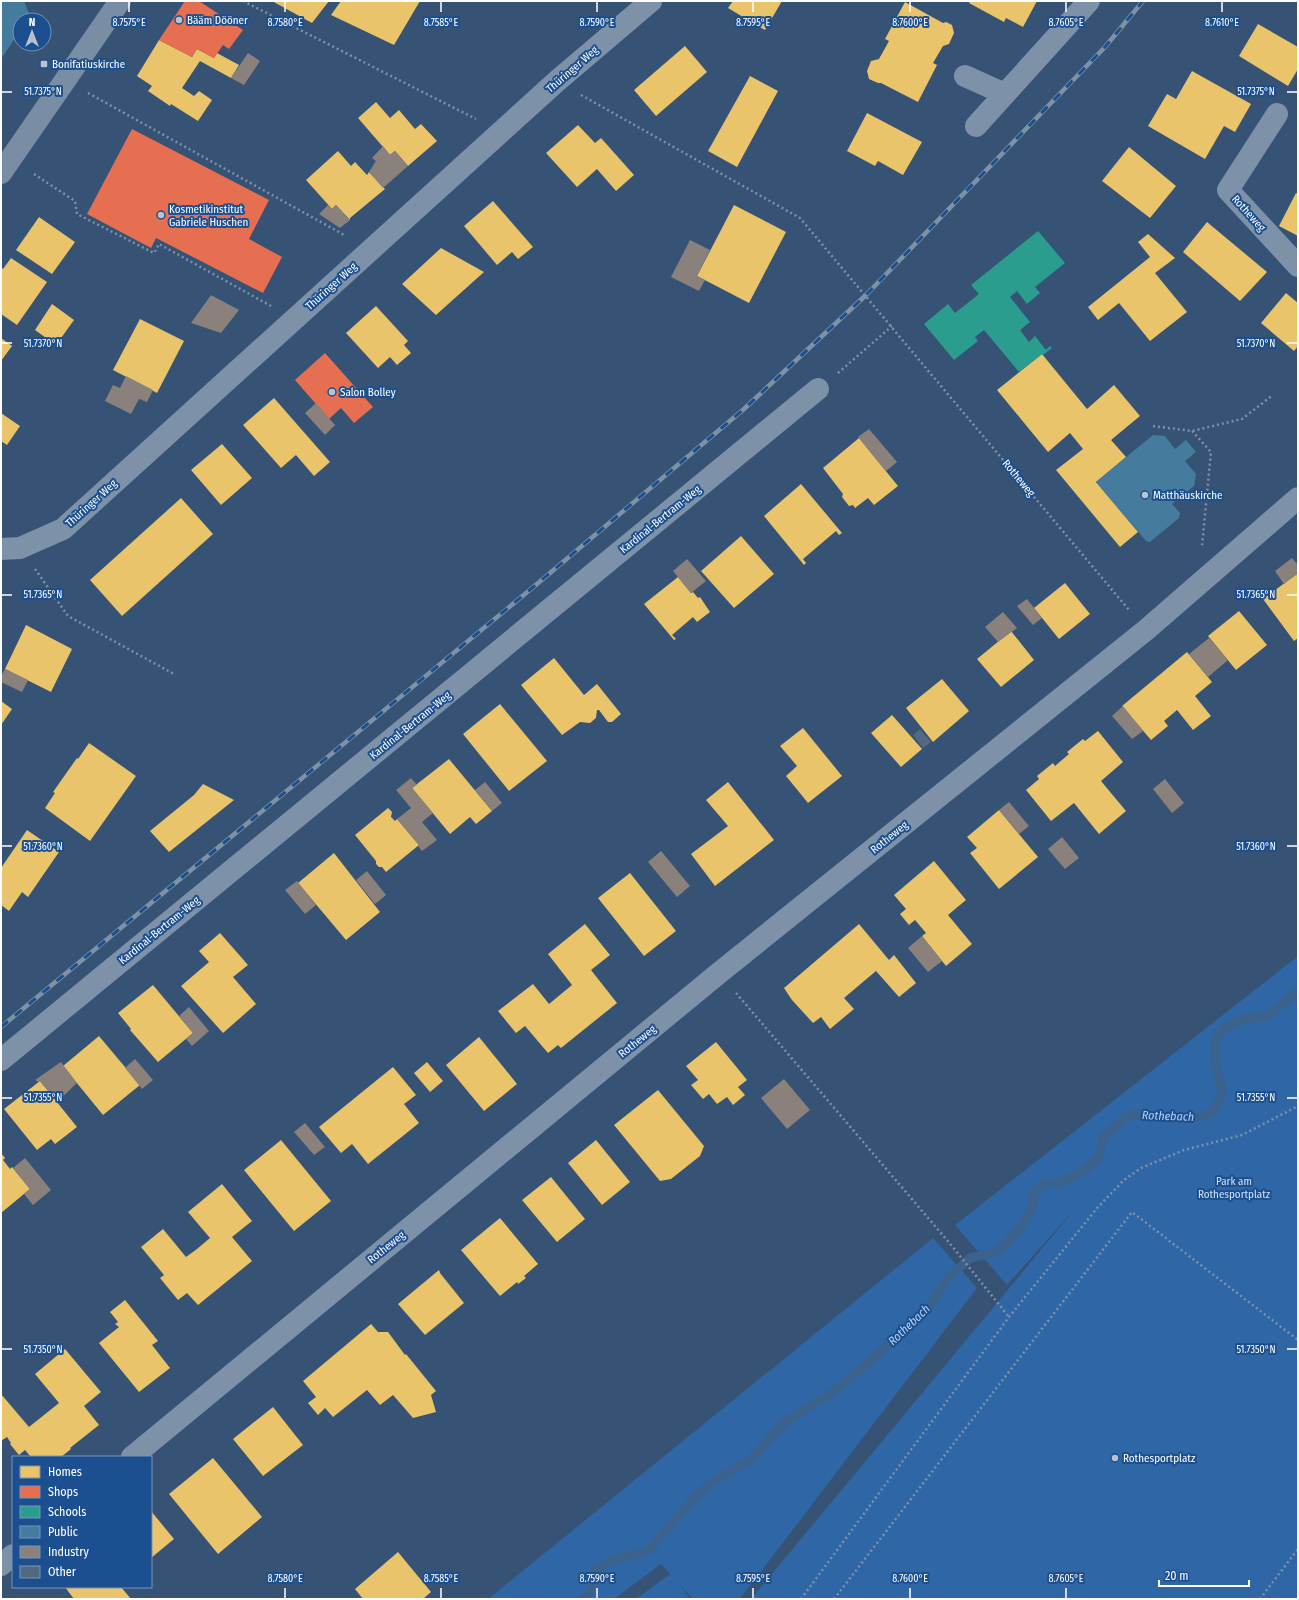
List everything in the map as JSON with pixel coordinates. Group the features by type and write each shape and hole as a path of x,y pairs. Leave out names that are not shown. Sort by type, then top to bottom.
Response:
{"street":[{"path":"1,173 120,1"},
{"name":"Thüringer Weg","path":"11,549 63,529 556,81 651,1"},
{"path":"976,126 1089,1"},
{"path":"965,76 1005,94"},
{"name":"Rotheweg","path":"1276,114 1228,190 1298,266"},
{"name":"Kardinal-Bertram-Weg","path":"1,1060 818,390"},
{"name":"Rotheweg","path":"133,1456 719,973 1146,630 1298,498"},
{"path":"1,1565 12,1556"}],"path":[{"path":"243,1 501,131"},
{"path":"65,79 345,236 366,254"},
{"name":"Rotheweg","path":"556,81 800,218 1146,630"},
{"path":"34,174 75,201 77,214 154,253 159,244 267,303 291,322"},
{"path":"818,390 892,326"},
{"path":"1153,426 1192,431 1242,419 1273,394"},
{"path":"1192,431 1211,452 1201,550 1217,569"},
{"path":"11,549 68,616 174,674"},
{"path":"719,973 952,1246 1010,1317"},
{"path":"801,1599 1010,1317 1098,1206 1124,1180 1141,1168 1184,1150 1242,1135 1298,1106"},
{"path":"834,1599 1132,1212 1298,1340"},
{"path":"1260,1599 1298,1549"}],"green space":[{"name":"Rothesportplatz","path":"1298,956 1298,1599 751,1599 1074,1210 1007,1285 955,1225"},
{"path":"933,1238 977,1288 740,1599 693,1599 680,1585 690,1599 636,1599 670,1574 661,1564 614,1599 488,1599"}],"building: Homes":[{"path":"272,1 329,1 312,23"},
{"path":"341,1 420,1 394,45 331,15"},
{"path":"733,1 782,1 765,30 728,8"},
{"path":"970,1 1037,1 1023,27 1006,18 1004,22 969,3"},
{"path":"905,2 943,23 946,22 952,25 954,33 949,44 943,46 933,63 937,65 918,102 881,83 869,79 867,71 871,61 879,59 889,41 885,39"},
{"path":"1258,24 1298,47 1298,69 1288,86 1239,56"},
{"path":"159,40 192,57 197,49 214,58 217,53 239,65 231,78 200,61 182,88 194,96 199,91 212,100 198,121 171,104 170,106 148,91 152,86 137,76"},
{"path":"685,46 707,72 656,116 634,90"},
{"path":"1192,71 1251,104 1235,132 1224,126 1205,159 1148,126 1167,94 1176,99"},
{"path":"750,76 778,91 737,167 708,151"},
{"path":"376,102 390,118 399,110 415,129 421,124 437,141 408,166 395,151 390,155 358,118"},
{"path":"867,113 922,142 903,175 878,161 875,166 847,151"},
{"path":"578,125 595,143 601,138 634,175 616,191 597,169 577,187 546,153"},
{"path":"1129,147 1176,186 1150,218 1102,181"},
{"path":"338,151 351,166 355,162 367,175 369,172 385,189 350,218 350,220 336,205 332,209 306,180"},
{"path":"1296,193 1298,194 1298,236 1279,226"},
{"path":"493,201 533,247 518,259 512,252 497,265 464,226"},
{"path":"734,205 786,232 749,303 697,276"},
{"path":"39,217 75,242 52,274 16,250"},
{"path":"1207,222 1267,272 1240,301 1183,252"},
{"path":"1148,234 1175,258 1155,273 1187,312 1150,341 1119,303 1098,320 1088,307 1150,257 1138,242"},
{"path":"441,248 484,272 436,315 402,284"},
{"path":"11,258 47,282 17,325 1,314 1,267 3,269"},
{"path":"1286,293 1298,303 1298,346 1294,351 1261,323"},
{"path":"52,304 74,320 56,345 35,330"},
{"path":"376,306 408,341 404,345 411,353 397,365 390,357 378,368 346,333"},
{"path":"140,319 184,341 157,393 113,370"},
{"path":"1,338 12,346 1,361"},
{"path":"1042,354 1087,409 1114,385 1140,416 1111,440 1126,457 1096,482 1138,532 1120,547 1056,470 1083,449 1070,433 1048,452 997,390"},
{"path":"274,398 330,462 314,476 296,455 281,468 243,425"},
{"path":"1,413 20,426 7,445 1,441"},
{"path":"859,438 898,486 874,505 868,498 855,508 853,505 849,506 842,497 843,494 823,468"},
{"path":"222,444 252,478 221,505 191,470"},
{"path":"801,484 842,533 839,535 836,531 803,559 806,563 804,565 764,516"},
{"path":"181,498 213,534 122,616 90,580"},
{"path":"741,536 774,574 734,608 701,571"},
{"path":"1297,574 1298,638 1294,641 1263,599"},
{"path":"678,577 691,593 693,592 698,598 700,597 710,612 697,622 693,617 672,635 676,639 674,640 644,604"},
{"path":"1065,583 1090,614 1059,639 1034,608"},
{"path":"1239,611 1267,645 1236,670 1208,636"},
{"path":"26,625 72,649 51,692 5,669"},
{"path":"1011,631 1034,660 1001,687 977,659"},
{"path":"1187,652 1212,682 1195,696 1211,716 1193,730 1177,710 1164,721 1168,726 1151,740 1122,706"},
{"path":"554,658 584,695 597,684 621,714 612,722 608,722 599,710 597,710 596,718 590,723 580,722 562,735 521,685"},
{"path":"942,679 969,711 933,742 906,708"},
{"path":"1,701 12,709 1,725"},
{"path":"500,704 547,761 509,791 463,734"},
{"path":"892,715 922,749 901,767 871,733"},
{"path":"803,728 842,776 808,803 786,776 797,766 780,746"},
{"path":"1098,731 1123,762 1101,781 1126,811 1099,834 1074,803 1051,821 1026,790 1039,779 1037,776 1053,763 1055,766 1069,754 1067,752 1083,739 1085,741"},
{"path":"89,743 136,776 90,841 45,808 55,793 53,792"},
{"path":"449,759 492,811 476,824 470,817 450,834 412,788"},
{"path":"728,782 774,840 715,886 691,854 728,826 706,800"},
{"path":"203,784 234,800 169,852 150,831 194,795"},
{"path":"388,808 392,812 391,817 395,821 397,819 419,845 386,872 382,867 379,867 376,864 376,861 355,835"},
{"path":"999,810 1038,857 999,889 970,853 977,848 967,837"},
{"path":"27,830 59,852 28,897 22,892 9,911 1,905 1,868"},
{"path":"334,853 380,912 346,940 298,883"},
{"path":"934,861 966,900 948,915 972,944 946,966 922,936 926,933 915,920 909,925 900,914 906,909 894,895"},
{"path":"630,873 676,931 644,956 598,898"},
{"path":"585,924 610,955 591,970 617,1003 561,1048 558,1045 548,1053 525,1026 516,1033 498,1011 533,984 549,1004 572,985 548,954"},
{"path":"859,924 889,960 894,955 916,983 899,997 876,971 844,998 854,1009 830,1029 821,1017 813,1023 792,1000 784,988"},
{"path":"220,933 248,965 233,977 256,1004 223,1033 181,986 209,962 199,951"},
{"path":"153,985 193,1033 158,1062 130,1030 131,1029 118,1013"},
{"path":"99,1036 140,1085 103,1115 63,1066"},
{"path":"479,1037 517,1084 484,1111 446,1065"},
{"path":"716,1042 747,1080 738,1087 745,1095 733,1105 727,1097 717,1104 709,1094 703,1099 691,1085 698,1080 686,1066"},
{"path":"427,1062 443,1081 430,1092 414,1073"},
{"path":"393,1067 416,1095 404,1104 419,1123 368,1164 352,1144 341,1153 319,1127"},
{"path":"40,1081 77,1127 55,1144 51,1139 37,1150 4,1109"},
{"path":"658,1090 704,1146 700,1156 671,1179 660,1181 614,1125"},
{"path":"281,1140 331,1201 294,1231 244,1170"},
{"path":"596,1140 630,1182 602,1205 568,1163"},
{"path":"1,1153 5,1158 3,1160 10,1169 12,1167 30,1189 1,1213"},
{"path":"551,1177 585,1219 557,1242 522,1200"},
{"path":"222,1184 252,1221 232,1237 252,1261 198,1305 187,1293 178,1300 160,1278 164,1275 141,1247 163,1229 186,1257 197,1249 210,1238 188,1212"},
{"path":"500,1218 538,1264 524,1276 526,1278 518,1284 517,1282 500,1296 461,1250"},
{"path":"439,1270 464,1303 425,1335 398,1304"},
{"path":"125,1300 158,1341 152,1345 170,1368 139,1392 99,1343 119,1327 115,1324 118,1322 110,1312"},
{"path":"371,1324 378,1332 388,1332 405,1355 406,1354 436,1391 431,1395 436,1412 413,1418 393,1395 380,1405 367,1390 333,1417 325,1408 318,1415 308,1403 316,1397 303,1381"},
{"path":"65,1349 101,1392 84,1406 99,1425 62,1456 30,1456 25,1450 19,1455 10,1444 11,1443 7,1437 1,1441 1,1394 29,1427 59,1403 35,1374"},
{"path":"273,1407 303,1445 263,1476 233,1439"},
{"path":"213,1458 262,1517 218,1554 169,1494"},
{"path":"152,1512 174,1539 152,1557"},
{"path":"398,1552 431,1592 423,1599 363,1599 355,1589"},
{"path":"66,1588 122,1588 131,1599 74,1599"}],"building: Shops":[{"path":"185,1 199,1 243,30 229,49 223,45 214,58 197,49 192,57 159,40"},
{"path":"132,129 269,200 249,239 282,257 263,293 156,238 151,248 87,214"},
{"name":"Salon Bolley","path":"325,353 373,407 354,423 341,408 329,419 295,380"}],"building: Schools":[{"path":"1038,231 1065,263 1035,287 1040,293 1027,304 1017,291 1010,297 1030,322 1020,330 1029,342 1035,336 1046,350 1050,346 1052,348 1019,372 984,330 975,337 978,341 954,360 924,324 948,304 955,313 979,294 971,285"}],"building: Public":[{"path":"1,1 24,1 28,12 12,12 12,43 1,59"},
{"name":"Matthäuskirche","path":"1153,435 1165,436 1175,449 1186,440 1196,452 1185,461 1196,474 1194,486 1172,504 1180,513 1179,518 1150,542 1146,541 1096,482"}],"building: Industry":[{"path":"248,53 260,61 244,85 231,78"},
{"path":"383,146 390,155 395,151 408,166 383,188 369,172 376,161 372,158"},
{"path":"328,205 332,209 336,205 350,220 340,228 319,214"},
{"path":"690,240 710,250 697,276 705,280 699,291 671,277"},
{"path":"211,295 239,310 221,333 191,323"},
{"path":"126,376 153,390 147,402 139,399 131,414 105,401 113,385 120,388"},
{"path":"316,403 335,425 325,435 305,413"},
{"path":"869,429 897,462 886,471 858,437"},
{"path":"1292,558 1298,565 1298,573 1284,584 1275,571"},
{"path":"687,559 706,581 691,593 673,571"},
{"path":"1027,599 1042,618 1033,625 1017,606"},
{"path":"1003,612 1017,628 998,642 985,627"},
{"path":"1209,638 1228,660 1208,677 1189,654"},
{"path":"5,669 28,680 22,692 1,682 1,676"},
{"path":"1123,706 1143,731 1132,739 1112,716"},
{"path":"411,778 417,785 412,788 433,813 422,822 437,840 422,851 418,846 419,845 397,819 411,808 396,790"},
{"path":"1165,779 1184,803 1172,813 1153,789"},
{"path":"485,782 502,803 492,811 475,790"},
{"path":"1009,802 1029,826 1019,834 999,810"},
{"path":"1062,837 1079,858 1065,869 1048,849"},
{"path":"661,851 690,886 677,897 648,862"},
{"path":"367,871 386,895 375,904 356,880"},
{"path":"297,881 316,905 305,914 285,890"},
{"path":"922,936 942,961 928,972 908,948"},
{"path":"189,1007 209,1031 192,1046 186,1039 193,1033 179,1016"},
{"path":"135,1059 153,1080 142,1089 125,1068"},
{"path":"61,1062 77,1083 57,1102 40,1081 38,1082 35,1080"},
{"path":"784,1079 810,1110 787,1129 761,1098"},
{"path":"305,1123 325,1147 314,1155 294,1132"},
{"path":"25,1158 51,1190 33,1205 24,1194 30,1189 13,1168"}],"building: Other":[{"path":"920,729 931,742 923,748 913,735"}],"waterway":[{"name":"Rothebach","path":"585,1599 591,1590 595,1570 613,1560 648,1551 697,1495 713,1482 750,1460 786,1421 832,1393 879,1353 927,1309 947,1279 970,1258 994,1253 1006,1244 1020,1228 1032,1208 1034,1192 1044,1184 1064,1182 1087,1168 1100,1155 1103,1137 1128,1116 1144,1114 1170,1118 1201,1117 1215,1110 1222,1091 1215,1062 1215,1040 1224,1029 1242,1019 1267,1016 1298,991"}],"railway":[{"path":"1,1027 537,584 744,409 866,295 1105,47 1143,1"}],"place":[{"name":"Bääm Dööner","path":"179,20"},
{"name":"Bonifatiuskirche","path":"44,64"},
{"name":"Kosmetikinstitut Gabriele Huschen","path":"161,215"},
{"name":"Salon Bolley","path":"332,392"},
{"name":"Matthäuskirche","path":"1145,495"},
{"name":"Rothesportplatz","path":"1115,1458"}],"park label":[{"name":"Park am Rothesportplatz","path":"1234,1187"}]}
